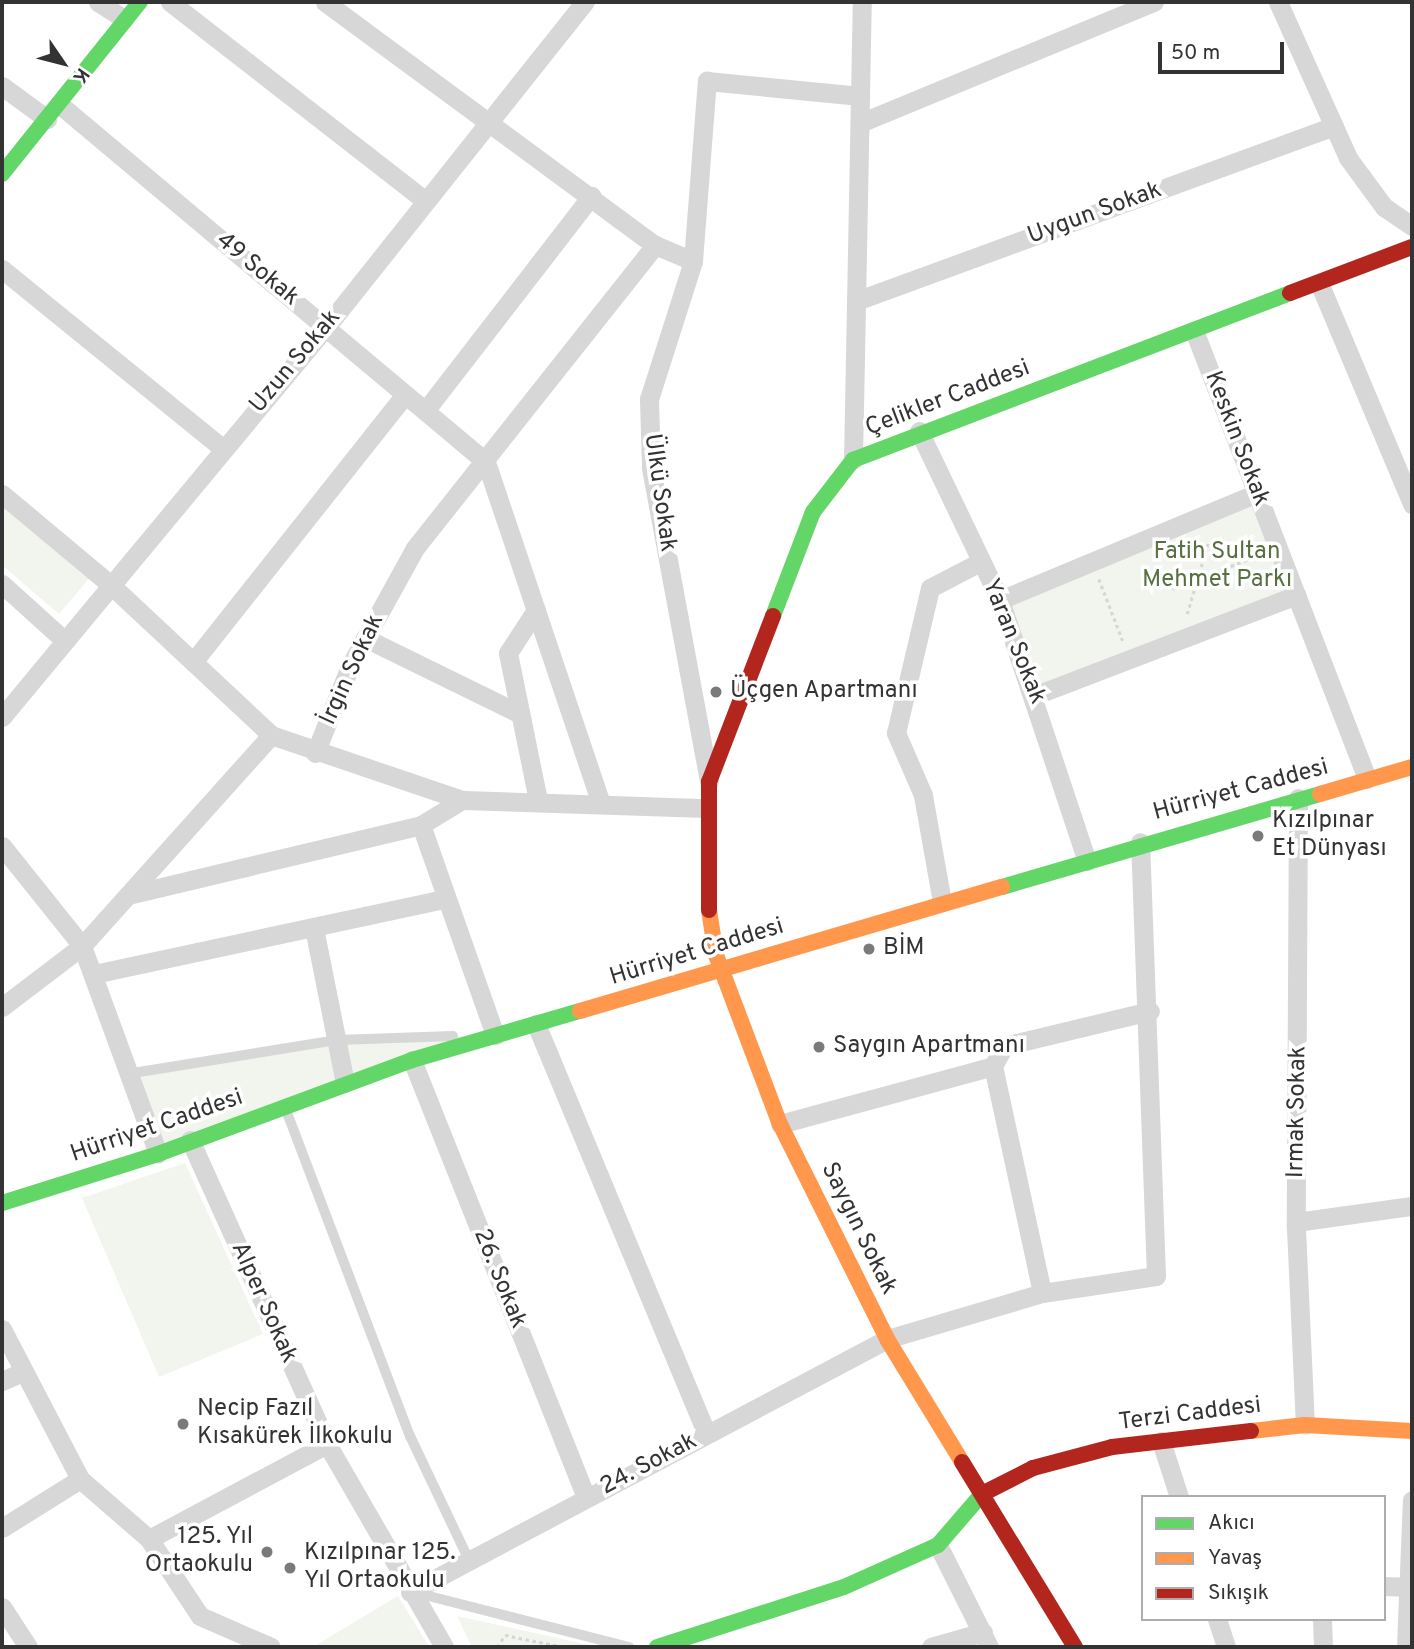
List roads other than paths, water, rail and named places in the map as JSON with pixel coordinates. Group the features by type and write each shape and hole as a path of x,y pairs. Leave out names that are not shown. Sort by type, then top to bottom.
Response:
{"street":[{"path":"98,2 124,19"},
{"path":"2,174 140,2"},
{"path":"170,2 426,201"},
{"path":"325,2 493,120 655,245 693,261"},
{"name":"Uzun Sokak","path":"2,717 112,586 222,448 326,327 493,120 582,2"},
{"path":"853,460 862,2"},
{"path":"860,124 1154,2"},
{"path":"1278,2 1334,126 1384,208 1412,226"},
{"name":"Ülkü Sokak","path":"709,782 651,467 650,413 693,261 707,81 860,96"},
{"name":"49 Sokak","path":"2,86 53,111 326,327 486,463"},
{"name":"Uygun Sokak","path":"856,301 1334,126"},
{"path":"425,411 591,196"},
{"name":"İrgin Sokak","path":"271,735 315,753 365,638 415,548 486,463 655,245"},
{"name":"Çelikler Caddesi","path":"721,971 707,901 709,782 813,512 853,460 919,431 1195,333 1412,247"},
{"path":"2,270 222,448"},
{"path":"1320,285 1412,504"},
{"name":"Keskin Sokak","path":"1195,333 1367,779"},
{"path":"194,663 405,395"},
{"name":"Yaran Sokak","path":"919,431 1000,600 1036,695 1087,861"},
{"path":"486,463 601,803"},
{"path":"1000,600 1257,493"},
{"path":"2,495 112,586 271,735 82,946 2,1007"},
{"path":"942,902 923,794 896,733 930,588 980,562"},
{"path":"2,584 65,641"},
{"path":"1036,695 1296,595"},
{"path":"536,610 508,653 518,713 538,800"},
{"path":"365,638 518,713"},
{"path":"315,753 463,800 538,800 707,808"},
{"name":"Hürriyet Caddesi","path":"2,1203 158,1154 412,1060 721,971 942,902 1087,861 1140,842 1412,767"},
{"name":"Irmak Sokak","path":"1298,798 1296,1222 1305,1425"},
{"path":"128,895 421,825 463,800"},
{"path":"421,825 495,1035"},
{"path":"1042,1293 993,1066 1004,1046 1150,1011 1140,842"},
{"path":"2,846 82,946 133,1073 158,1154"},
{"path":"94,974 445,899"},
{"path":"314,928 345,1083"},
{"name":"Saygın Sokak","path":"721,971 780,1124 887,1339 1075,1647"},
{"name":"24. Sokak","path":"410,1592 887,1339 1042,1293 1156,1276 1150,1011"},
{"path":"536,1024 708,1434"},
{"name":"26. Sokak","path":"412,1060 586,1498"},
{"path":"780,1124 993,1066"},
{"name":"Alper Sokak","path":"190,1141 327,1444 444,1647"},
{"path":"1296,1222 1412,1206"},
{"path":"2,1329 80,1479 149,1539 200,1616 271,1647"},
{"path":"2,1381 24,1371"},
{"name":"Terzi Caddesi","path":"982,1494 1033,1468 1161,1441 1305,1425 1412,1431"},
{"path":"1161,1441 1177,1495"},
{"path":"149,1539 327,1444"},
{"path":"2,1528 80,1479"},
{"path":"657,1647 844,1587 938,1545 982,1494"},
{"path":"1406,1647 1411,1587 1412,1500"},
{"path":"931,1647 986,1640 938,1545"},
{"path":"1386,1586 1411,1587"},
{"path":"2,1607 28,1647"},
{"path":"1218,1621 1226,1647"},
{"path":"1322,1621 1323,1647"}],"lane":[{"path":"133,1073 337,1040 495,1035"},
{"path":"284,1106 410,1436 469,1560"},
{"path":"410,1592 629,1647"}],"place":[{"name":"Üçgen Apartmanı","path":"716,692"},
{"name":"Kızılpınar Et Dünyası","path":"1258,836"},
{"name":"BİM","path":"869,949"},
{"name":"Saygın Apartmanı","path":"819,1047"},
{"name":"Necip Fazıl Kısakürek İlkokulu","path":"183,1424"},
{"name":"125. Yıl Ortaokulu","path":"267,1552"},
{"name":"Kızılpınar 125. Yıl Ortaokulu","path":"290,1568"}],"park label":[{"name":"Fatih Sultan Mehmet Parkı","path":"1217,567"}]}
